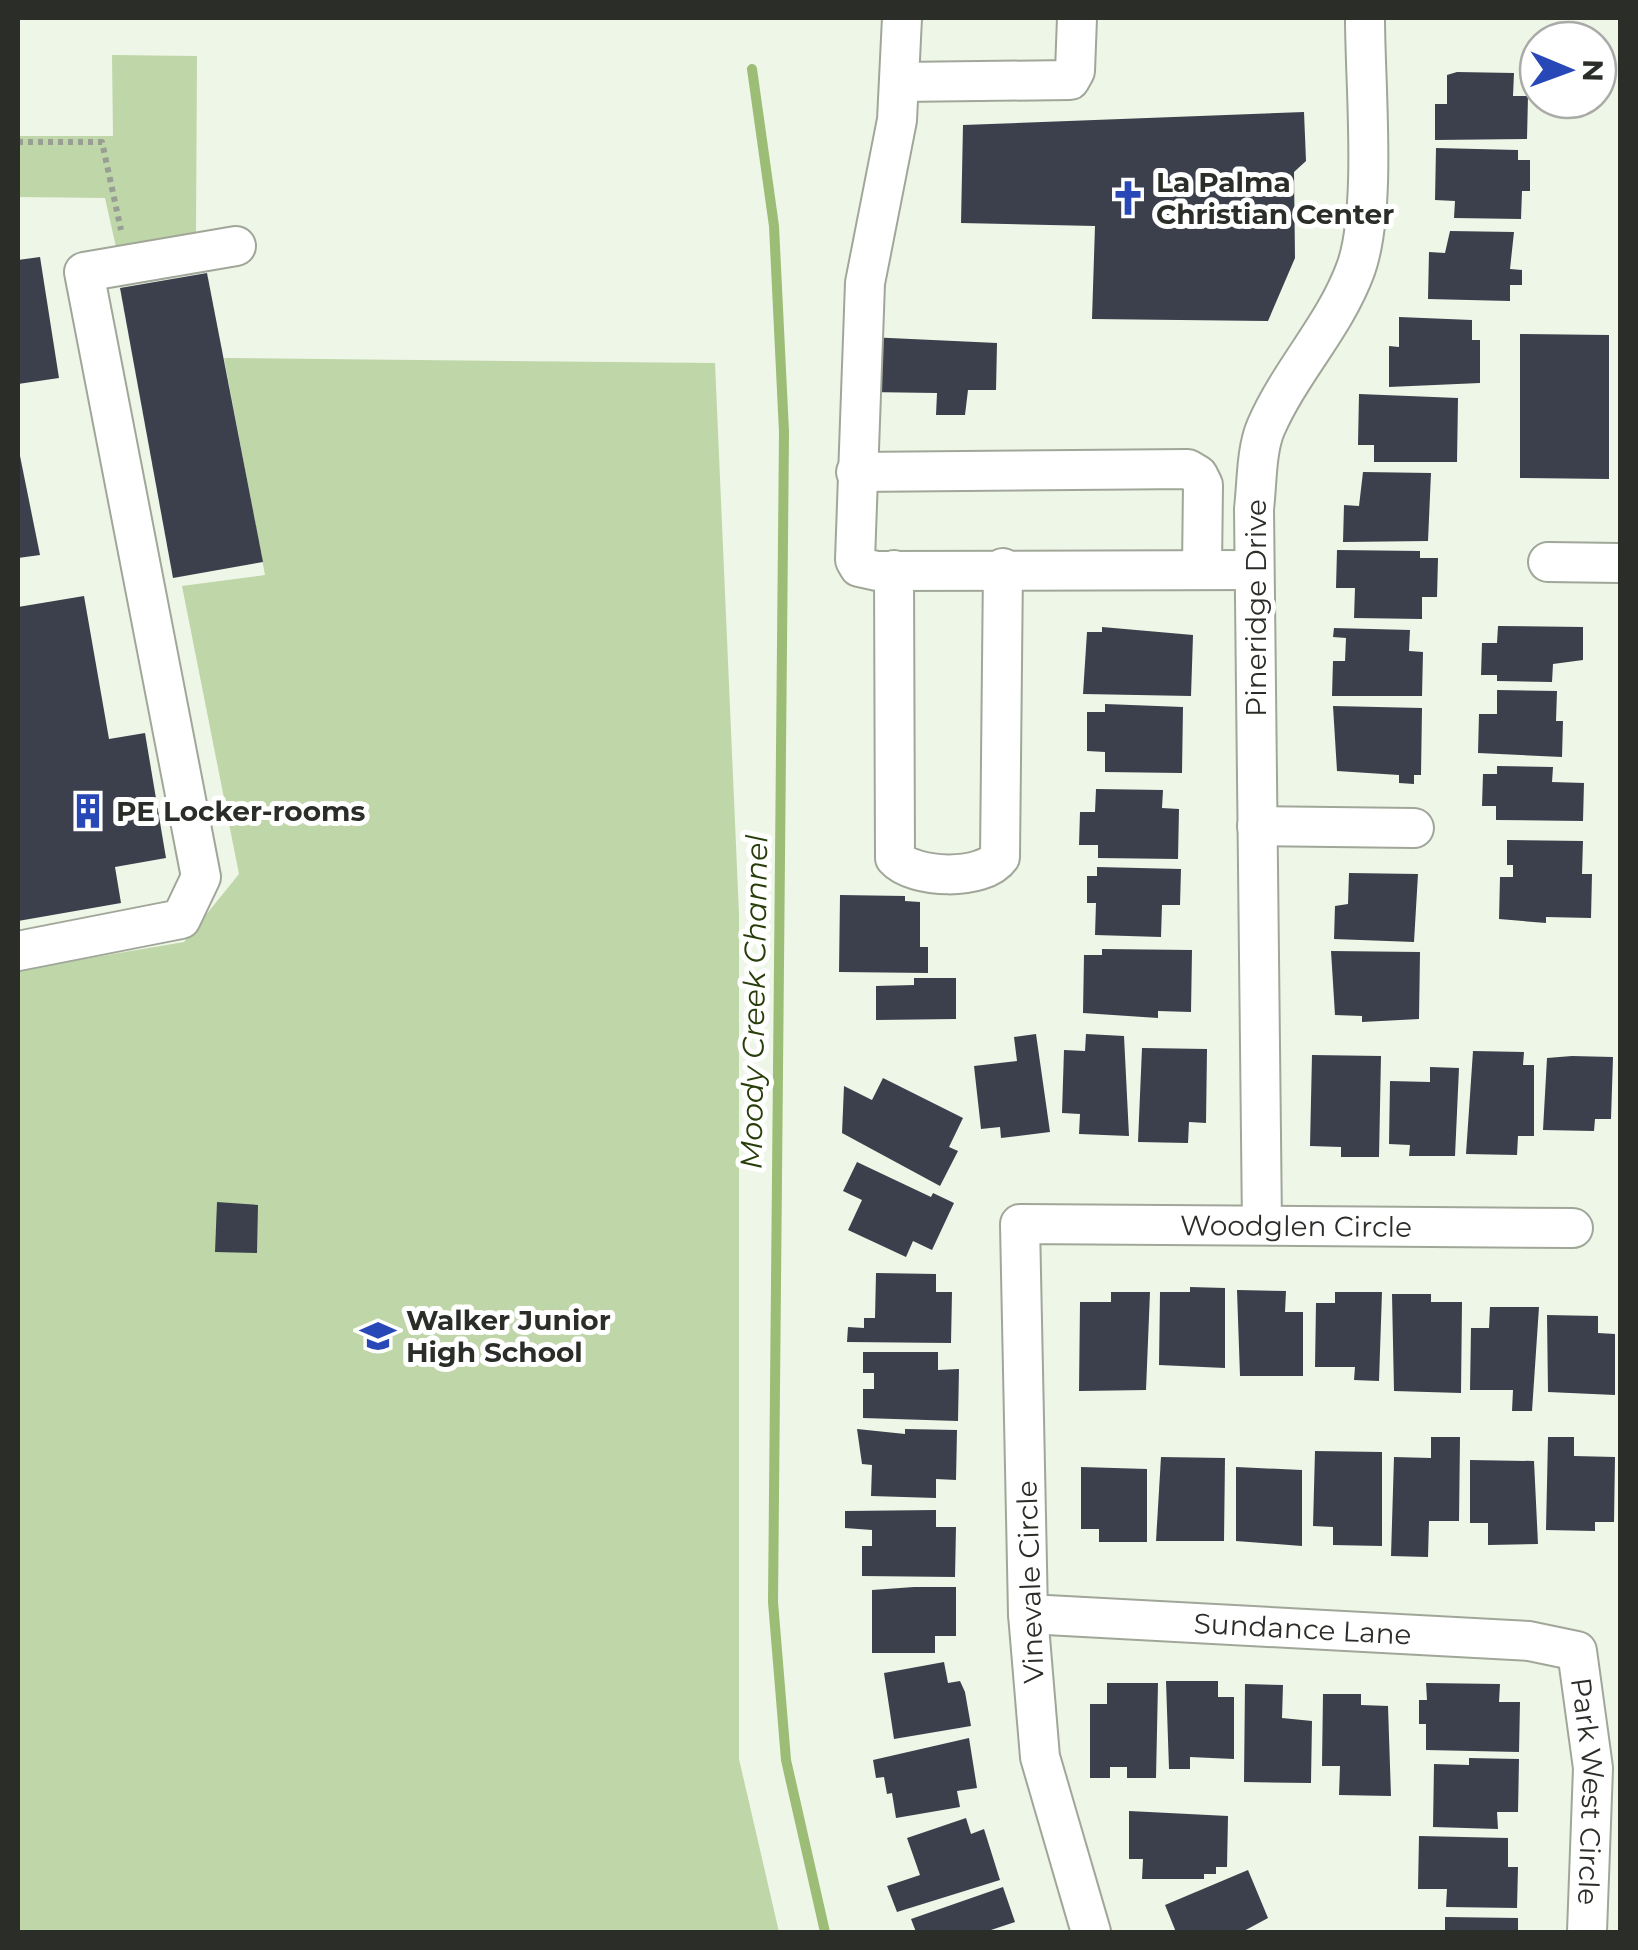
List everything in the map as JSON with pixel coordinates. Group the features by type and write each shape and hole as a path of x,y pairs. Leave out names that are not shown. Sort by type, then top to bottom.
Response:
{"street":[{"path":"902,18 897,120 866,283 855,560 868,571 1254,570"},
{"path":"900,82 1070,80 1075,71 1077,18"},
{"name":"Pineridge Drive","path":"1262,1224 1254,510 1264,431 1294,373 1342,304 1366,224 1366,18"},
{"path":"18,951 182,919 202,877 84,272 236,246"},
{"path":"856,472 1188,470 1198,475 1203,485 1202,569"},
{"path":"1548,562 1620,563"},
{"path":"894,570 894,858 904,868 918,871 981,872 993,867 1000,856 1003,568"},
{"path":"1257,826 1414,828"},
{"name":"Woodglen Circle","path":"1020,1224 1573,1228"},
{"name":"Vinevale Circle","path":"1020,1224 1028,1614 1040,1756 1091,1932"},
{"name":"Sundance Lane","path":"1028,1614 1529,1642 1578,1651"},
{"name":"Park West Circle","path":"1578,1651 1593,1768 1586,1932"}],"path":[{"path":"18,142 102,142 124,246"}],"green space":[{"path":"112,55 197,56 196,233 116,247 105,198 18,197 18,136 113,136"},
{"name":"Walker Junior High School","path":"224,358 715,363 739,914 739,1759 779,1932 18,1932 18,970 184,942 239,874 182,586 265,575"}],"building":[{"path":"1514,73 1513,96 1518,96 1518,120 1527,120 1527,139 1435,140 1435,104 1447,104 1447,75"},
{"name":"La Palma Christian Center","path":"1304,112 1306,161 1294,172 1295,258 1268,321 1092,319 1095,226 961,223 963,125"},
{"path":"1436,148 1518,150 1518,160 1530,160 1530,191 1522,191 1521,219 1454,218 1455,201 1435,200"},
{"path":"1450,231 1514,232 1510,269 1522,270 1522,285 1510,285 1510,301 1428,299 1429,252 1445,253"},
{"path":"40,257 59,378 18,384 18,260"},
{"path":"207,273 263,562 173,578 120,288"},
{"path":"1399,317 1472,320 1472,340 1480,340 1480,383 1389,387 1389,346 1399,347"},
{"path":"1520,334 1609,335 1609,479 1520,478"},
{"path":"868,337 997,343 996,390 968,390 965,415 936,415 937,393 867,392"},
{"path":"1359,394 1458,398 1457,462 1374,462 1374,445 1358,445"},
{"path":"18,452 40,555 18,558"},
{"path":"1363,472 1431,473 1428,541 1343,542 1344,505 1359,506"},
{"path":"1337,550 1420,551 1420,558 1438,558 1437,597 1422,597 1422,619 1354,618 1355,588 1336,588"},
{"name":"PE Locker-rooms","path":"84,596 109,739 145,733 166,858 115,867 121,903 18,921 18,607"},
{"path":"1498,626 1583,627 1583,660 1553,664 1552,682 1497,681 1497,675 1481,675 1482,643 1497,643"},
{"path":"1102,627 1193,635 1191,696 1083,694 1087,632 1102,632"},
{"path":"1334,628 1410,630 1409,651 1423,652 1422,696 1332,696 1333,661 1345,661 1346,638 1333,637"},
{"path":"1497,690 1557,691 1556,721 1563,721 1562,757 1478,753 1479,714 1497,714"},
{"path":"1105,704 1183,707 1182,773 1105,772 1105,752 1087,751 1087,712 1105,712"},
{"path":"1333,706 1422,708 1421,775 1414,775 1414,784 1399,783 1399,775 1337,771"},
{"path":"1497,766 1553,767 1552,782 1584,783 1583,821 1496,820 1496,806 1482,806 1483,774 1497,774"},
{"path":"1096,789 1163,790 1162,808 1179,809 1178,859 1098,858 1098,845 1079,845 1080,812 1095,812"},
{"path":"1507,840 1583,841 1582,874 1592,874 1591,918 1546,917 1546,923 1499,919 1500,877 1513,877 1513,865 1507,865"},
{"path":"1097,867 1181,869 1180,905 1162,905 1161,937 1095,935 1096,903 1087,903 1087,876 1097,876"},
{"path":"1349,873 1418,874 1414,942 1334,939 1335,906 1348,904"},
{"path":"840,895 905,896 905,901 920,902 920,947 928,947 928,973 839,972"},
{"path":"1102,949 1192,950 1191,1012 1158,1011 1158,1018 1083,1013 1084,955 1102,955"},
{"path":"1331,951 1420,952 1419,1019 1362,1022 1362,1016 1335,1015"},
{"path":"914,978 956,978 956,1019 876,1020 876,986 914,985"},
{"path":"1036,1034 1050,1132 1001,1138 1000,1127 981,1129 974,1066 1017,1061 1014,1037"},
{"path":"1086,1034 1124,1036 1129,1136 1079,1134 1080,1114 1062,1113 1064,1050 1085,1051"},
{"path":"1142,1048 1207,1049 1206,1123 1189,1122 1188,1143 1138,1142"},
{"path":"1473,1051 1524,1052 1523,1065 1534,1065 1534,1136 1518,1136 1517,1155 1466,1154"},
{"path":"1312,1055 1381,1056 1379,1157 1341,1157 1341,1147 1310,1146"},
{"path":"1613,1057 1611,1119 1595,1119 1594,1131 1543,1130 1547,1058"},
{"path":"1430,1067 1459,1068 1455,1156 1409,1156 1410,1145 1389,1144 1390,1081 1430,1082"},
{"path":"883,1078 963,1118 949,1147 958,1151 940,1186 842,1133 844,1086 872,1100"},
{"path":"857,1162 931,1197 933,1193 954,1203 932,1250 913,1241 906,1257 848,1230 862,1200 843,1191"},
{"path":"217,1202 258,1205 257,1253 215,1252"},
{"path":"876,1273 936,1274 936,1292 952,1292 951,1343 847,1342 848,1327 864,1328 864,1318 875,1318"},
{"path":"1190,1287 1225,1288 1225,1368 1159,1365 1160,1292 1190,1292"},
{"path":"1237,1290 1286,1291 1285,1312 1303,1312 1303,1376 1240,1376"},
{"path":"1111,1292 1150,1292 1146,1390 1079,1391 1080,1302 1111,1302"},
{"path":"1335,1292 1382,1292 1379,1381 1354,1380 1355,1367 1315,1367 1316,1303 1335,1303"},
{"path":"1392,1294 1431,1294 1431,1302 1462,1302 1461,1393 1394,1391"},
{"path":"1490,1307 1539,1307 1532,1411 1512,1411 1513,1390 1470,1390 1471,1328 1489,1328"},
{"path":"1547,1315 1598,1316 1598,1333 1615,1334 1615,1395 1548,1392"},
{"path":"863,1352 938,1352 938,1370 959,1369 958,1421 863,1418 863,1389 874,1389 874,1373 863,1373"},
{"path":"857,1429 905,1434 905,1429 957,1430 956,1480 936,1479 936,1498 871,1496 872,1465 862,1464"},
{"path":"1431,1437 1460,1437 1459,1521 1429,1521 1428,1557 1391,1556 1394,1457 1431,1458"},
{"path":"1548,1437 1574,1437 1574,1456 1615,1457 1614,1522 1595,1522 1595,1531 1546,1530"},
{"path":"1315,1451 1382,1452 1382,1546 1333,1545 1333,1527 1313,1526"},
{"path":"1161,1457 1225,1458 1224,1541 1156,1541"},
{"path":"1470,1460 1534,1461 1538,1544 1488,1545 1488,1523 1470,1523"},
{"path":"1081,1467 1147,1469 1147,1542 1099,1542 1099,1529 1081,1529"},
{"path":"1236,1467 1302,1470 1302,1546 1236,1541"},
{"path":"936,1510 936,1527 956,1527 955,1577 862,1576 862,1546 872,1546 872,1530 845,1528 845,1511"},
{"path":"956,1587 956,1636 935,1636 935,1653 872,1653 872,1590"},
{"path":"944,1662 948,1683 960,1681 965,1692 971,1726 894,1739 884,1673"},
{"path":"1166,1681 1218,1681 1218,1697 1234,1697 1234,1759 1190,1757 1190,1769 1169,1769"},
{"path":"1107,1683 1158,1683 1156,1778 1127,1778 1127,1767 1110,1767 1110,1778 1090,1778 1090,1704 1107,1704"},
{"path":"1426,1683 1500,1684 1499,1702 1520,1702 1519,1752 1426,1750 1426,1724 1419,1724 1419,1700 1427,1700"},
{"path":"1245,1684 1283,1685 1282,1718 1312,1721 1311,1783 1244,1782"},
{"path":"1323,1694 1361,1694 1361,1705 1388,1706 1391,1796 1339,1795 1340,1766 1322,1766"},
{"path":"969,1738 977,1788 957,1791 960,1807 896,1818 892,1793 887,1794 884,1777 876,1778 873,1760"},
{"path":"1469,1758 1519,1759 1518,1812 1497,1812 1498,1829 1433,1827 1434,1764 1469,1765"},
{"path":"1129,1811 1228,1816 1227,1867 1216,1867 1216,1874 1204,1874 1204,1879 1142,1879 1143,1859 1129,1859"},
{"path":"966,1818 971,1834 984,1829 1000,1880 897,1912 887,1886 920,1875 907,1838"},
{"path":"1419,1836 1508,1838 1508,1867 1518,1867 1517,1908 1446,1907 1447,1889 1418,1889"},
{"path":"1248,1870 1268,1918 1242,1932 1176,1932 1165,1905"},
{"path":"1003,1887 1015,1922 985,1932 916,1932 911,1919"},
{"path":"1445,1917 1518,1918 1518,1932 1445,1932"}],"waterway":[{"name":"Moody Creek Channel","path":"752,69 774,226 784,432 773,1602 786,1760 825,1932"}],"place":[{"name":"La Palma Christian Center","path":"1128,198"},
{"name":"PE Locker-rooms","path":"88,811"},
{"name":"Walker Junior High School","path":"378,1336"}]}
